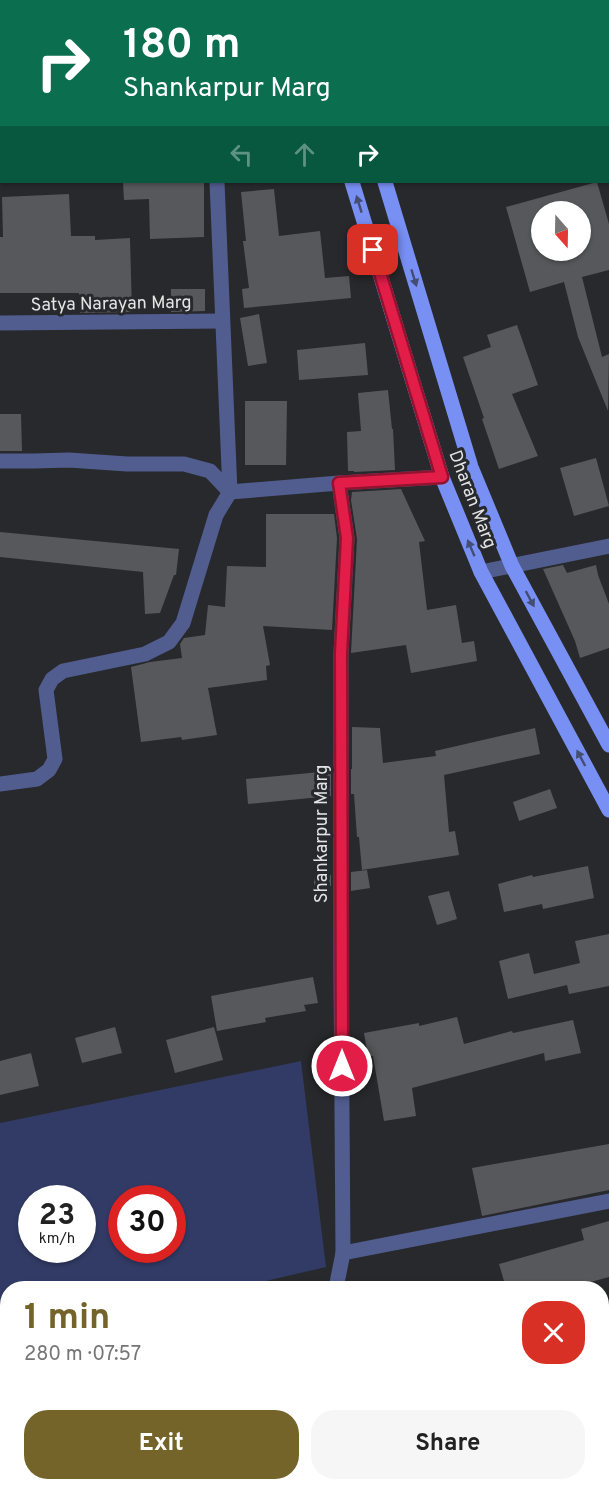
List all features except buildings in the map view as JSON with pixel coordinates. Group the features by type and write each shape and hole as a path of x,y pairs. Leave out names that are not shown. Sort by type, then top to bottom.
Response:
{"main road":[{"name":"Dharan Marg","path":"352,183 442,477 481,572 609,810"},
{"name":"Dharan Marg","path":"385,183 471,467 512,566 609,745"}],"street":[{"path":"0,784 37,778 49,770 55,759 46,690 52,679 63,671 145,654 169,642 183,623 216,516 230,492 217,183"},
{"name":"Satya Narayan Marg","path":"0,323 222,321"},
{"path":"0,461 69,460 127,464 184,464 210,471 230,492"},
{"path":"230,492 442,477"},
{"name":"Shankarpur Marg","path":"337,1281 343,1253 341,653 347,538 339,483"},
{"path":"481,572 609,546"},
{"path":"343,1253 609,1201"}],"shaded area":[{"path":"301,1061 326,1267 266,1281 0,1281 0,1123"}],"route":[{"path":"342,1066 341,653 347,538 339,483 442,477 373,250"}]}
